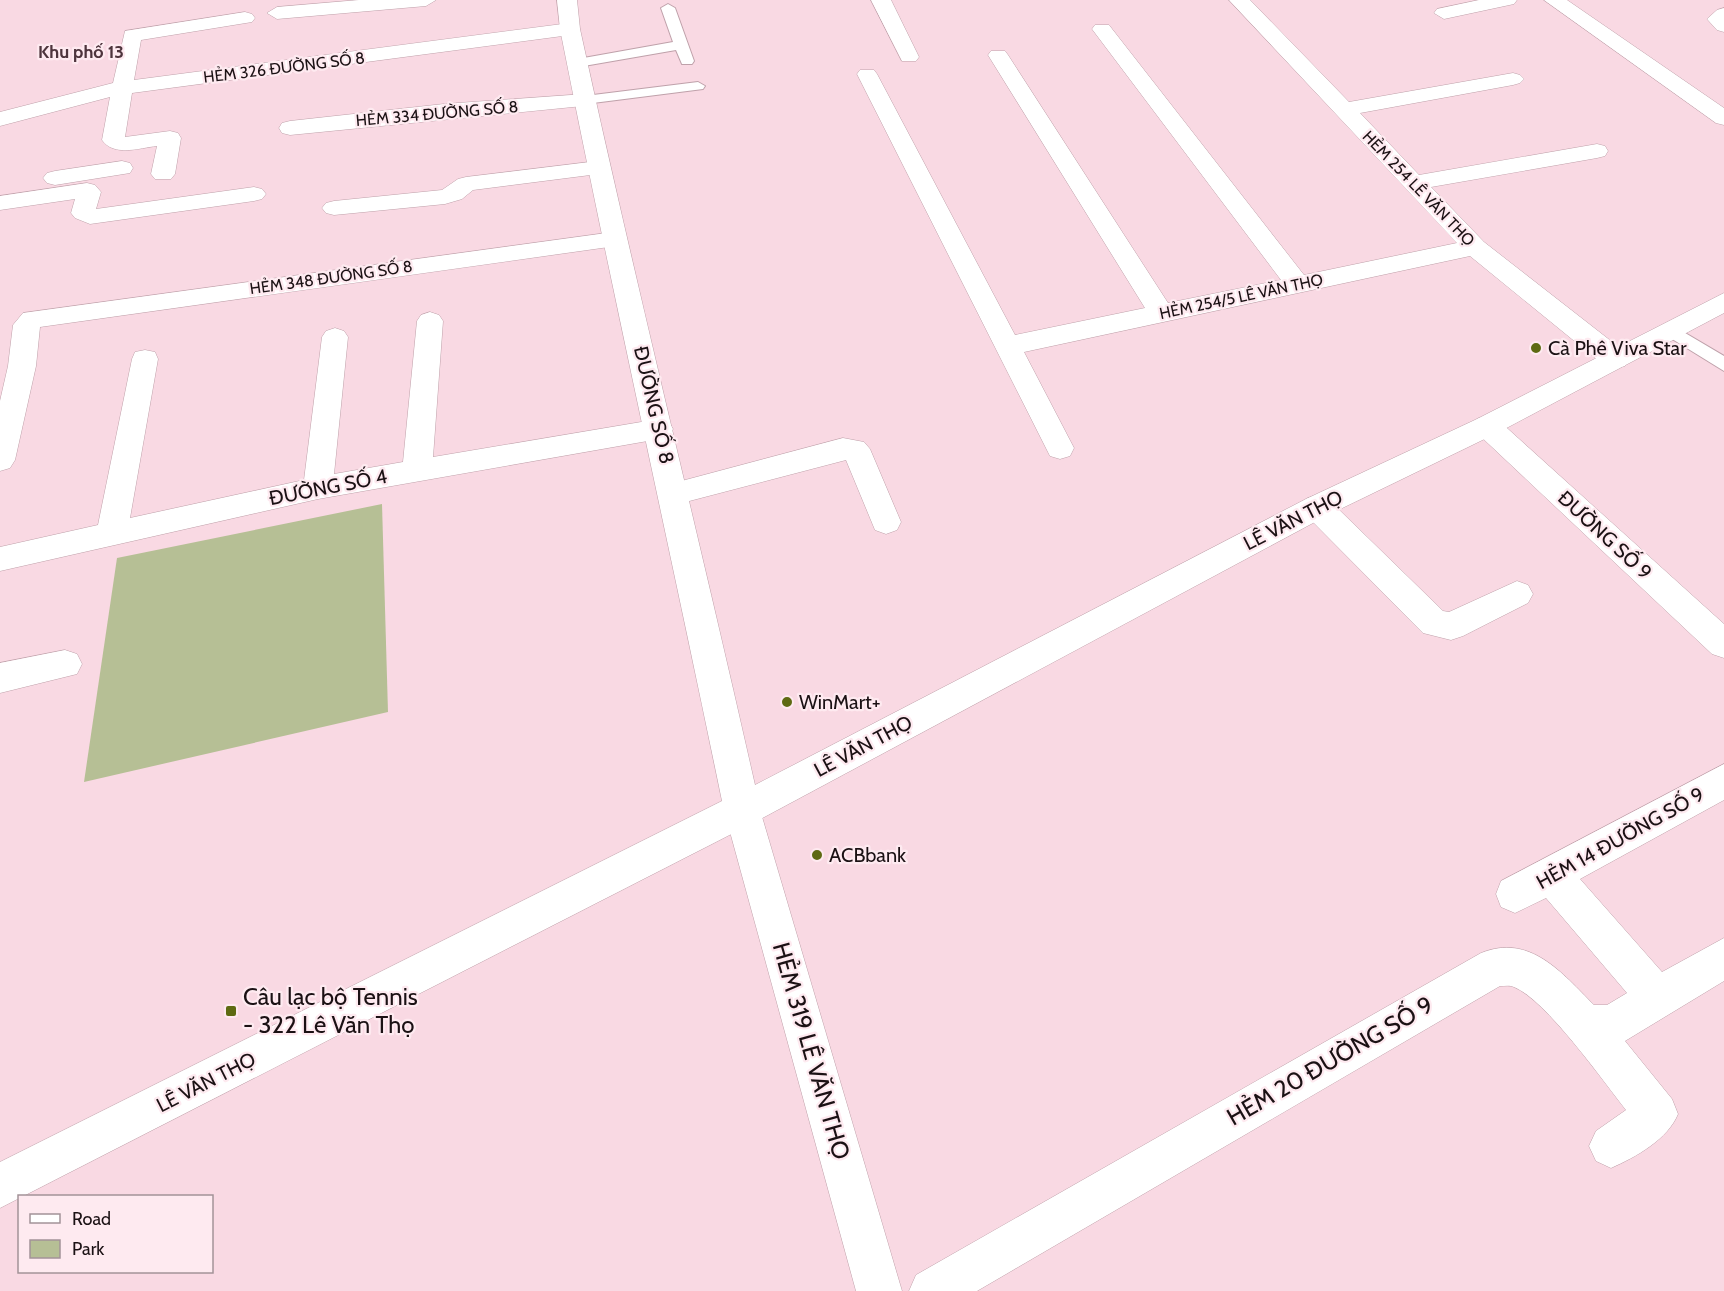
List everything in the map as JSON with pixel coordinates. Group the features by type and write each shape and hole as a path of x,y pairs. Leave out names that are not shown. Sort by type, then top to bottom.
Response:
{"street":[{"path":"277,13 426,0"},
{"name":"ĐƯỜNG SỐ 8","path":"567,0 570,29 598,168 674,494 742,810"},
{"path":"881,0 909,57"},
{"name":"HẺM 254 LÊ VĂN THỌ","path":"1239,0 1475,247 1616,359"},
{"path":"1444,13 1507,0"},
{"path":"1554,0 1724,118"},
{"path":"1724,14 1717,19 1724,26"},
{"path":"163,174 170,138 114,143 120,88 132,35 245,18"},
{"name":"HẺM 326 ĐƯỜNG SỐ 8","path":"2,124 120,88 570,29"},
{"path":"1102,29 1296,283"},
{"path":"998,55 1161,313"},
{"path":"867,74 1060,448"},
{"path":"1343,110 1513,79"},
{"name":"HẺM 334 ĐƯỜNG SỐ 8","path":"290,128 444,111 585,100"},
{"path":"1413,183 1597,151"},
{"path":"0,186 122,168"},
{"path":"334,208 445,196 454,194 466,184 598,168"},
{"path":"0,203 87,190 89,192 83,213 90,217 254,194"},
{"name":"HẺM 348 ĐƯỜNG SỐ 8","path":"0,460 22,366 26,326 32,319 48,315 614,240"},
{"name":"HẺM 254/5 LÊ VĂN THỌ","path":"1007,346 1296,283 1475,247"},
{"name":"LÊ VĂN THỌ","path":"0,1186 742,810 1317,507 1486,426 1724,302"},
{"path":"417,470 430,321"},
{"path":"318,488 335,337"},
{"path":"111,536 145,359"},
{"name":"ĐƯỜNG SỐ 9","path":"1486,426 1724,644"},
{"name":"ĐƯỜNG SỐ 4","path":"0,559 318,488 659,429"},
{"path":"674,494 843,449 854,450 860,457 886,522"},
{"path":"1317,507 1434,623 1451,626 1517,594"},
{"path":"0,678 65,664"},
{"name":"HẺM 14 ĐƯỜNG SỐ 9","path":"1515,894 1724,781"},
{"name":"HẺM 319 LÊ VĂN THỌ","path":"742,810 879,1291"},
{"path":"1551,875 1658,998"},
{"path":"1586,1026 1611,1026 1724,958"},
{"name":"HẺM 20 ĐƯỜNG SỐ 9","path":"932,1291 1478,976 1500,966 1519,968 1538,978 1586,1026 1658,1114 1611,1146"}],"lane":[{"path":"585,100 701,90 680,45 668,8"},
{"path":"578,63 680,45"},
{"path":"1670,330 1724,365"}],"green space":[{"path":"382,504 388,712 84,782 117,558"}],"place":[{"name":"Cà Phê Viva Star","path":"1536,348"},
{"name":"WinMart+","path":"787,702"},
{"name":"ACBbank","path":"817,855"},
{"name":"Câu lạc bộ Tennis - 322 Lê Văn Thọ","path":"231,1011"}],"district":[{"name":"Khu phố 13","path":"81,52"}]}
